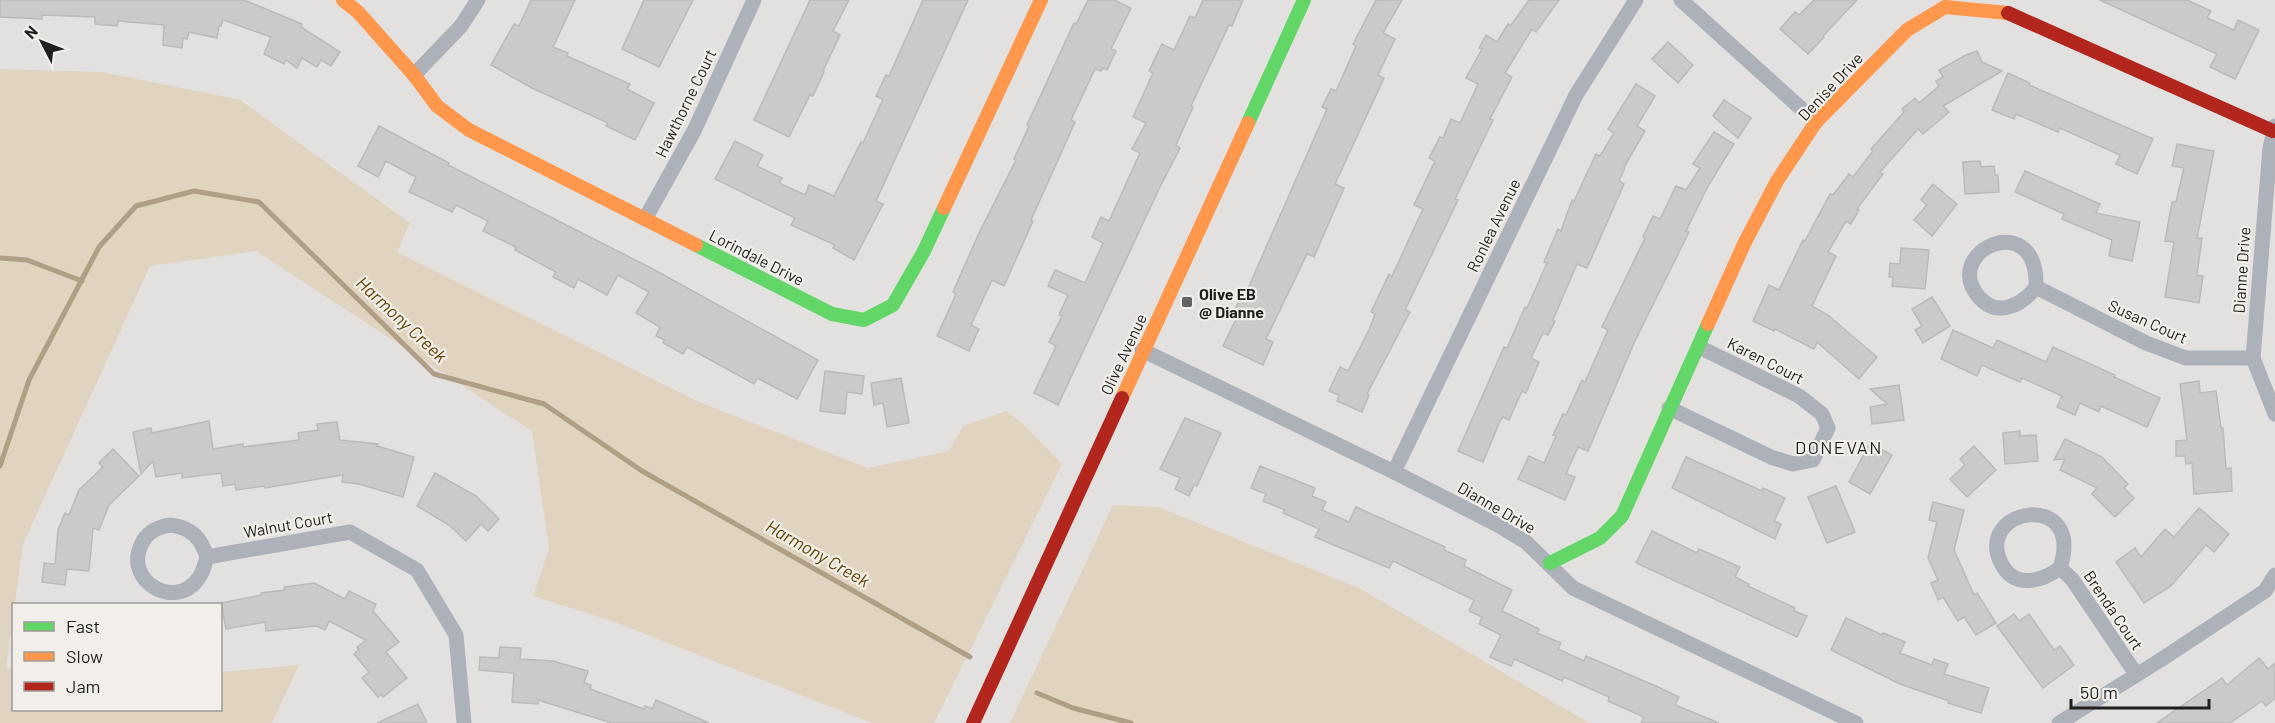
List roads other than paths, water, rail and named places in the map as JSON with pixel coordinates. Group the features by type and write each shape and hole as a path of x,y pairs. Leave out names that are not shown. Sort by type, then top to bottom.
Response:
{"street":[{"name":"Lorindale Drive","path":"343,0 358,12 414,75 437,106 469,130 832,314 864,320 893,305 924,251 1041,0"},
{"path":"414,75 461,26 478,0"},
{"name":"Hawthorne Court","path":"645,219 694,131 754,0"},
{"name":"Olive Avenue","path":"973,723 1304,0"},
{"name":"Ronlea Avenue","path":"1394,472 1576,95 1636,0"},
{"path":"1681,0 1816,122"},
{"name":"Denise Drive","path":"1550,563 1600,538 1622,516 1750,232 1777,181 1816,122 1907,30 1945,7 2008,13 2274,128"},
{"name":"Dianne Drive","path":"2274,128 2265,196 2253,358 2275,414"},
{"path":"2013,243 2030,255 2035,264 2036,287 2021,303 2011,308 1989,305 1979,298 1973,288 1970,278 1971,267 1982,249 1991,244 2013,243"},
{"name":"Susan Court","path":"2036,287 2146,343 2187,358 2253,358"},
{"name":"Karen Court","path":"1669,408 1771,457 1793,464 1813,460 1828,428 1822,414 1799,396 1699,347"},
{"name":"Dianne Drive","path":"1142,350 1394,472 1497,525 1526,543 1550,563 1573,588 1856,723"},
{"name":"Brenda Court","path":"2028,513 2040,514 2058,526 2065,546 2060,568 2041,580 2019,579 2009,573 1998,554 2001,532 2008,522 2028,513"},
{"path":"170,525 181,526 191,531 204,546 207,557 198,579 190,587 179,592 168,593 156,590 147,583 140,573 137,562 138,550 150,532 160,526 170,525"},
{"name":"Walnut Court","path":"207,557 350,532 417,570 456,634 464,723"},
{"name":"Brenda Court","path":"2060,568 2072,579 2136,675"},
{"path":"2059,723 2265,591 2275,575"}],"waterway":[{"name":"Harmony Creek","path":"0,466 29,380 99,247 136,206 194,191 259,202 434,374 544,404 642,471 970,657"},
{"name":"Harmony Creek","path":"0,258 27,260 82,281"},
{"name":"Harmony Creek","path":"1037,693 1073,708 1131,723"}],"place":[{"name":"Olive EB @ Dianne","path":"1187,302"}],"district":[{"name":"DONEVAN","path":"1839,447"}]}
